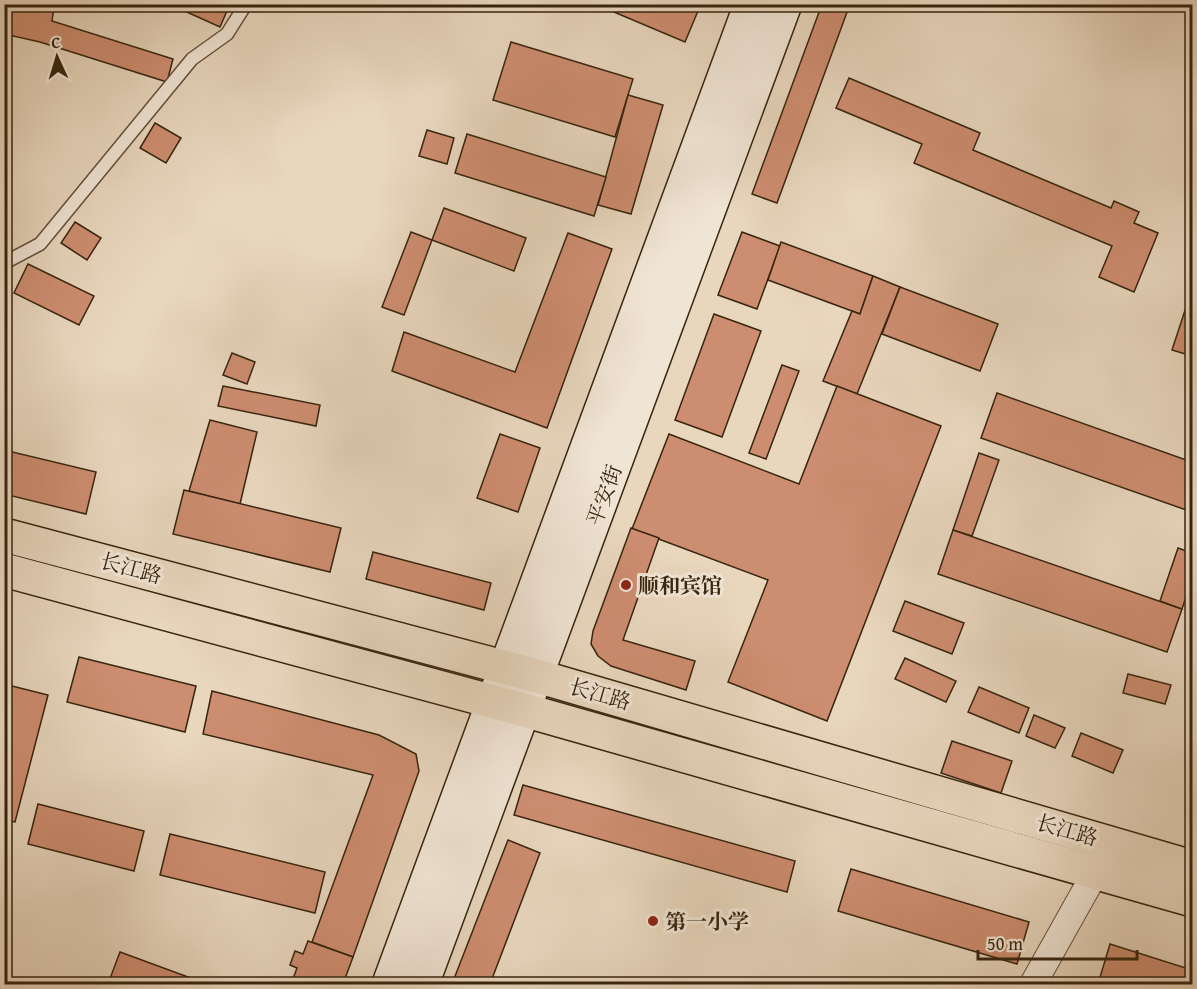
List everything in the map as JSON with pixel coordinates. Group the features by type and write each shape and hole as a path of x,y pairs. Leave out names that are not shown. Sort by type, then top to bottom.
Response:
{"main road":[{"name":"平安街","path":"389,984 751,4"},
{"name":"平安街","path":"422,984 784,4"},
{"name":"长江路","path":"4,535 537,676 1192,867"},
{"name":"长江路","path":"4,570 524,710 1192,900"}],"street":[{"path":"1033,984 1112,843"}],"lane":[{"path":"4,263 40,244 185,67 227,34 246,4"}],"building":[{"path":"4,4 41,4 54,7 52,21 173,59 167,82 40,42 4,34"},
{"path":"169,4 230,4 220,27"},
{"path":"595,4 682,4 698,11 685,42"},
{"path":"822,4 850,4 777,203 752,194"},
{"path":"511,42 633,79 615,137 493,100"},
{"path":"849,78 980,133 973,150 1111,208 1114,201 1139,212 1134,223 1158,233 1134,292 1099,277 1112,246 914,163 922,144 836,108"},
{"path":"628,95 663,105 631,214 598,205"},
{"path":"155,123 181,138 166,163 140,148"},
{"path":"427,130 454,138 447,164 419,156"},
{"path":"467,134 606,177 594,216 455,173"},
{"path":"444,208 526,238 514,271 432,240"},
{"path":"75,222 101,238 87,260 61,243"},
{"path":"411,232 432,240 404,315 382,307"},
{"path":"742,232 780,246 757,309 718,295"},
{"path":"568,233 612,249 547,428 392,371 404,332 515,372"},
{"path":"781,242 873,276 860,314 768,280"},
{"path":"28,264 94,296 79,325 14,293"},
{"path":"873,276 900,287 857,394 823,381 852,311 860,314"},
{"path":"900,287 998,324 980,371 882,334"},
{"path":"1192,289 1192,356 1172,350"},
{"path":"714,314 761,331 722,437 675,420"},
{"path":"232,353 255,362 247,384 223,375"},
{"path":"782,365 799,371 766,459 749,453"},
{"path":"223,386 320,405 316,426 218,406"},
{"path":"837,386 941,426 827,721 728,682 768,580 632,529 669,434 799,484"},
{"path":"997,393 1192,462 1192,512 981,438"},
{"path":"210,420 257,432 240,504 189,491"},
{"path":"500,434 540,448 518,512 477,498"},
{"path":"4,450 96,472 86,514 4,494"},
{"path":"979,453 999,460 972,536 953,530"},
{"path":"184,490 341,528 330,572 173,534"},
{"name":"顺和宾馆","path":"631,528 659,538 623,640 695,661 686,690 611,666 598,656 591,644 593,631"},
{"path":"953,530 1182,609 1167,652 938,574"},
{"path":"1178,548 1192,553 1192,579 1182,609 1160,601"},
{"path":"373,552 491,583 484,610 366,579"},
{"path":"905,601 964,623 952,654 893,631"},
{"path":"79,657 196,686 185,732 67,702"},
{"path":"905,658 956,681 946,702 895,679"},
{"path":"1128,674 1171,685 1165,704 1123,693"},
{"path":"4,684 48,695 15,822 4,820"},
{"path":"979,687 1029,708 1019,733 968,712"},
{"path":"212,691 379,735 416,754 419,771 353,957 312,942 373,775 203,734"},
{"path":"1034,715 1065,728 1055,748 1026,736"},
{"path":"1081,733 1123,750 1113,773 1072,756"},
{"path":"952,741 1012,761 1001,793 941,773"},
{"path":"523,785 795,861 787,892 514,815"},
{"path":"38,804 144,831 134,871 28,844"},
{"path":"170,834 325,872 315,913 160,875"},
{"path":"508,840 540,853 490,984 452,984"},
{"path":"851,869 1029,922 1017,964 838,911"},
{"path":"308,941 353,957 343,984 291,984 297,968 290,965 295,951 303,954"},
{"path":"1110,944 1192,970 1192,984 1098,984"},
{"path":"120,952 207,984 108,984"}],"place":[{"name":"顺和宾馆","path":"626,585"},
{"name":"第一小学","path":"653,921"}]}
